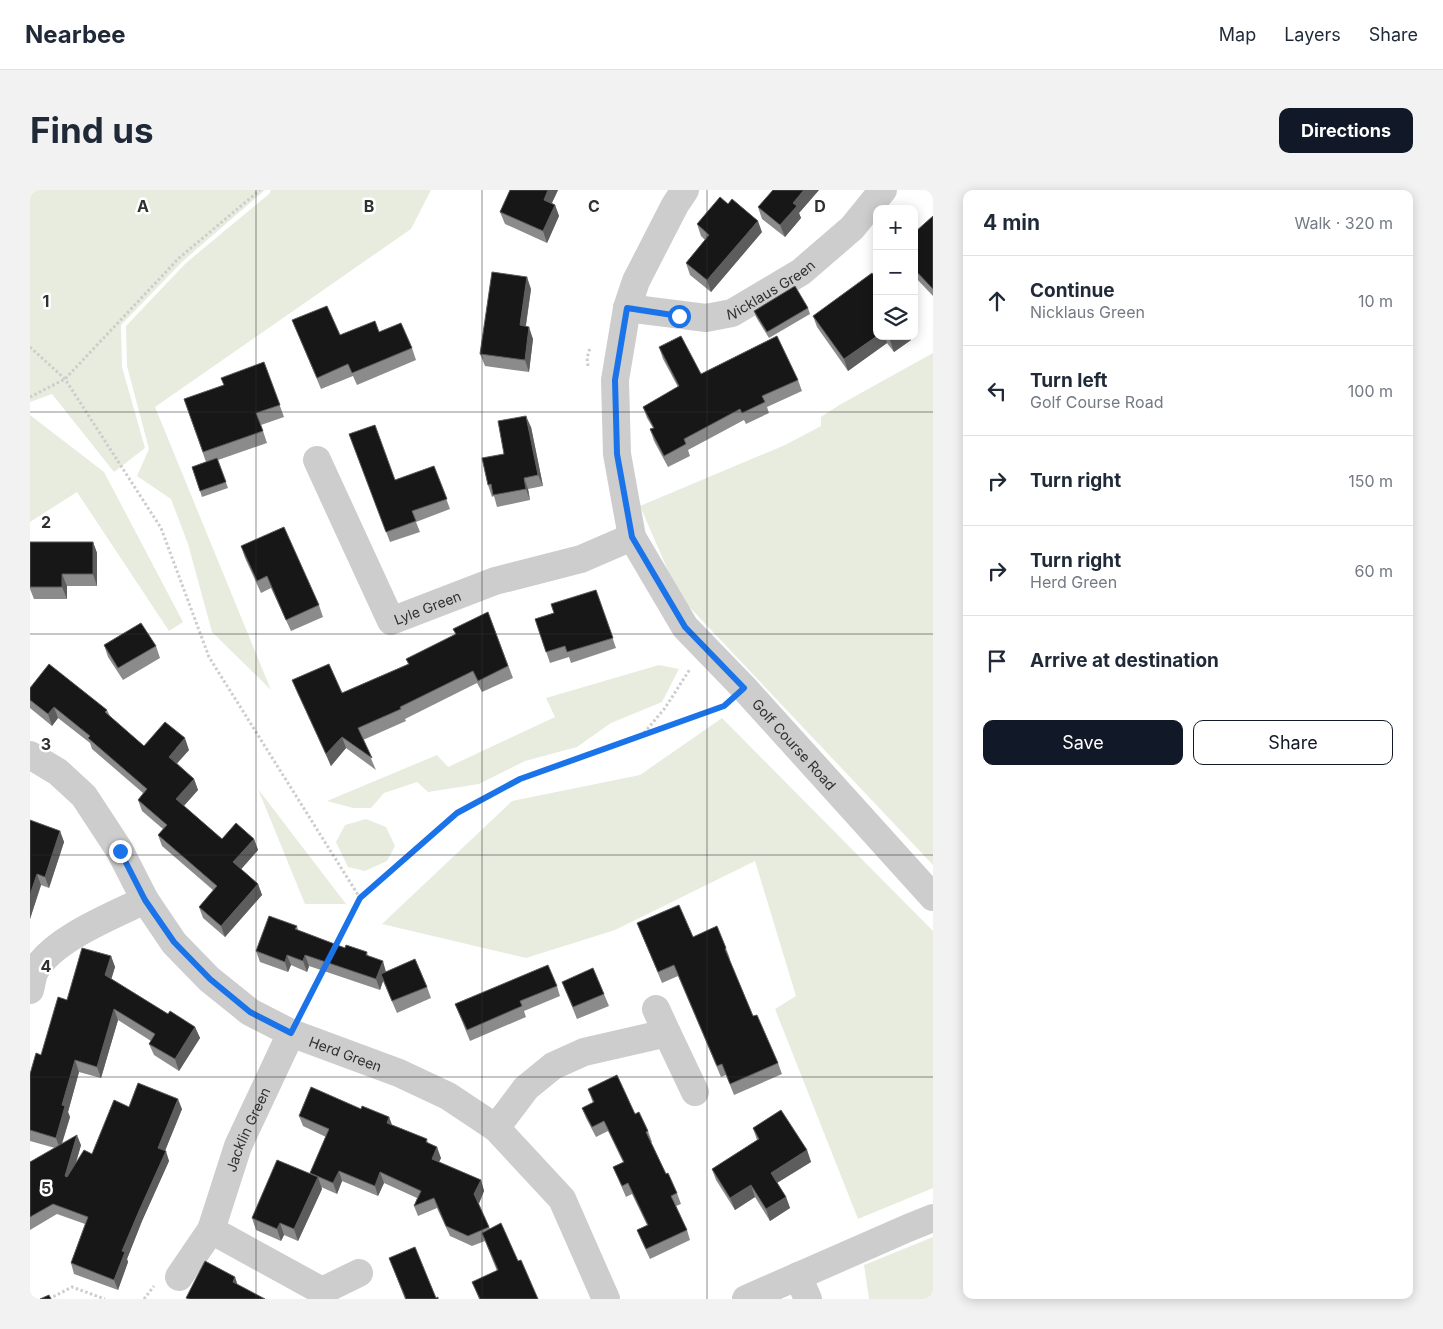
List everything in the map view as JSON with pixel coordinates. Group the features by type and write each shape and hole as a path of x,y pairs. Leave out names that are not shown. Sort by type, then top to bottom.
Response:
{"street":[{"name":"Golf Course Road","path":"685,190 675,204 636,281 627,308 615,380 617,454 632,537 685,627 744,688 933,898"},
{"name":"Nicklaus Green","path":"627,308 706,318 732,313 801,272 852,228 883,190"},
{"name":"Lyle Green","path":"317,460 391,621 495,580 580,559 632,537"},
{"name":"Herd Green","path":"30,755 58,772 84,796 120,851 145,900 174,942 210,979 250,1012 291,1033 399,1074 448,1096 496,1128 562,1200 606,1299"},
{"path":"30,990 35,972 50,953 68,940 145,900"},
{"path":"496,1128 526,1088 553,1066 584,1052 635,1041 662,1021 695,1092"},
{"name":"Jacklin Green","path":"179,1277 211,1230 238,1146 291,1033"},
{"path":"746,1299 803,1288 908,1228 933,1218"},
{"path":"211,1230 322,1290 359,1273"}],"path":[{"path":"30,397 65,379 179,258 260,190"},
{"path":"30,347 65,379 161,528 209,657 360,898"},
{"path":"644,733 664,708 691,667"},
{"path":"334,949 360,898 457,813 520,779 644,733 724,706 744,688"},
{"path":"291,1033 325,966"},
{"path":"49,1299 72,1287 105,1299"}],"shaded area":[{"path":"30,190 265,190 183,261 121,325 122,367 145,448 114,472 52,394 30,402"},
{"path":"271,190 431,190 411,229 155,407 271,690 212,632 188,544 171,499 137,476 149,449 127,366 126,326 186,263 269,194"},
{"path":"933,353 933,865 679,596 640,506 785,445 821,426 821,417 841,404"},
{"path":"30,415 104,472 183,622 169,631 77,492 30,522"},
{"path":"659,665 679,669 662,702 611,723 577,747 525,761 479,784 428,792 417,782 384,793 371,808 353,808 327,801 437,755 448,767 555,717 546,698"},
{"path":"722,718 933,931 933,1188 858,1219 775,1009 796,996 755,861 615,930 526,958 382,924 512,801 640,775"},
{"path":"258,789 346,904 305,904"},
{"path":"366,819 386,827 395,846 387,861 365,871 348,867 336,842 345,825"},
{"path":"933,1237 933,1299 869,1299 864,1265"}],"building":[{"path":"510,190 548,190 544,200 555,205 543,231 500,212"},
{"path":"773,190 804,190 793,203 797,206 780,225 758,207"},
{"path":"720,197 728,204 732,199 758,221 707,280 686,263 709,235 697,224"},
{"path":"933,216 933,289 918,273 918,229"},
{"path":"492,272 527,277 520,325 529,327 525,360 480,354"},
{"path":"872,273 873,274 873,339 844,359 813,316"},
{"path":"795,286 808,308 767,332 754,311"},
{"path":"327,306 340,335 375,321 379,332 401,323 412,348 352,373 348,364 317,378 292,320"},
{"path":"681,336 701,374 777,336 798,380 762,396 765,402 742,413 740,409 684,439 686,444 664,456 650,429 654,428 643,407 679,386 659,347"},
{"path":"264,362 280,405 256,413 263,431 203,452 184,399 224,385 221,378"},
{"path":"526,416 538,475 524,478 526,489 493,495 491,484 488,485 482,458 504,454 498,421"},
{"path":"375,425 395,480 434,466 447,499 412,511 416,521 386,532 349,434"},
{"path":"217,458 226,482 200,491 192,467"},
{"path":"284,527 319,605 286,620 267,576 257,581 241,546"},
{"path":"30,542 93,542 93,574 62,574 62,587 30,587"},
{"path":"596,590 613,638 567,652 565,646 546,652 535,619 554,613 551,604"},
{"path":"488,612 508,666 478,681 473,671 400,707 401,709 358,728 372,758 342,737 326,754 292,680 329,664 342,693 409,664 406,659 456,634 453,629"},
{"path":"141,623 156,646 118,668 104,645"},
{"path":"49,664 107,710 105,712 144,746 165,722 185,738 169,757 194,779 176,799 222,839 236,823 254,839 233,862 258,884 221,926 199,907 217,886 158,835 167,825 138,800 147,789 88,738 90,736 54,707 48,714 30,700 30,688"},
{"path":"30,820 60,831 45,877 37,874 30,895"},
{"path":"679,905 693,937 717,926 753,1016 757,1015 778,1063 730,1084 722,1064 717,1066 674,965 658,972 637,923"},
{"path":"269,916 297,926 295,929 345,948 346,945 367,952 366,955 383,961 376,979 305,955 303,961 287,955 285,962 256,951"},
{"path":"82,948 111,956 105,975 168,1014 170,1011 195,1027 175,1059 149,1044 155,1034 114,1009 97,1067 75,1060 62,1105 65,1106 56,1138 30,1130 30,1074 36,1053 41,1055 58,997 67,1000"},
{"path":"415,959 427,987 392,1001 381,974"},
{"path":"548,965 557,986 520,1001 522,1006 467,1030 455,1004"},
{"path":"593,968 604,994 573,1007 562,982"},
{"path":"617,1075 635,1114 639,1112 648,1131 646,1132 666,1174 668,1173 677,1193 671,1196 687,1230 646,1249 637,1230 648,1225 628,1183 622,1186 613,1167 624,1162 604,1121 592,1127 582,1108 594,1102 588,1089"},
{"path":"138,1083 178,1099 158,1148 166,1151 122,1251 125,1252 114,1280 71,1263 88,1217 53,1204 30,1217 30,1162 77,1135 65,1176 67,1177 84,1150 92,1154 114,1100 129,1107"},
{"path":"311,1087 361,1109 362,1106 389,1117 387,1123 427,1139 426,1142 437,1147 432,1159 481,1180 474,1194 489,1227 468,1236 446,1226 434,1198 414,1206 421,1191 380,1172 375,1186 339,1171 333,1183 310,1173 329,1129 299,1116"},
{"path":"781,1110 807,1150 771,1173 786,1197 766,1209 751,1185 730,1198 712,1169 759,1139 753,1128"},
{"path":"277,1160 318,1177 294,1229 280,1223 277,1229 252,1218"},
{"path":"501,1223 518,1261 521,1260 538,1299 480,1299 472,1282 498,1270 482,1233"},
{"path":"415,1247 438,1299 406,1299 389,1258"},
{"path":"205,1261 235,1277 233,1282 265,1299 186,1298"},
{"path":"49,1295 51,1299 40,1299"}],"route":[{"path":"120,851 145,900 174,942 210,979 250,1012 291,1033 360,898 457,813 520,779 644,733 724,706 744,688 685,627 632,537 617,454 615,380 627,308 679,316"}]}
